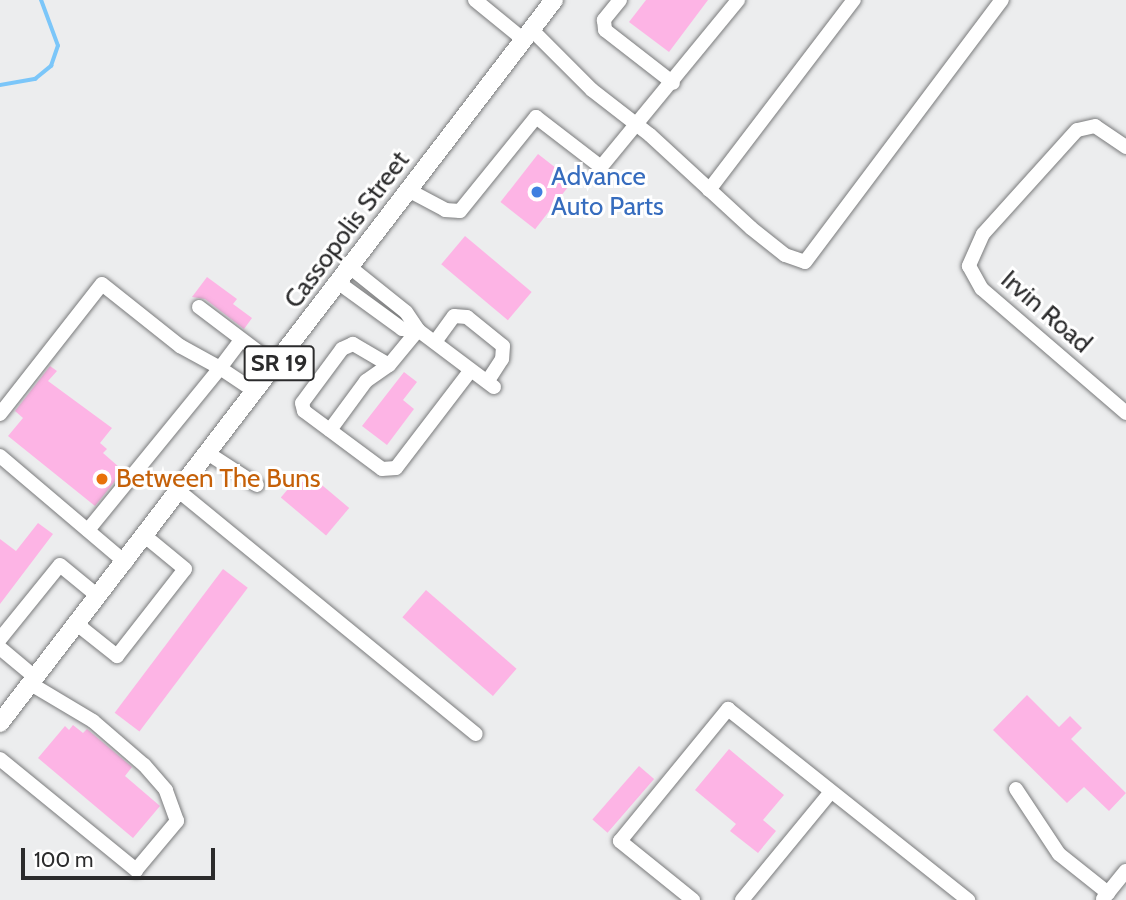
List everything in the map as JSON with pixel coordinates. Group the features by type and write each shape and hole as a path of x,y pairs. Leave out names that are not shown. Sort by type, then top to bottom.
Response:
{"main road":[{"name":"Cassopolis Street","path":"0,723 127,563 554,0"}],"street":[{"path":"475,0 528,35 785,255 804,262 1002,0"},
{"path":"620,0 604,20 605,30 673,83"},
{"path":"410,191 445,209 460,211 536,117 601,167 673,83 738,0"},
{"path":"709,190 855,0"},
{"name":"Irvin Road","path":"1126,147 1095,126 1077,130 983,234 971,255 970,272 982,289 1126,413"},
{"path":"345,276 406,312 418,330 490,384 502,359 503,346 467,317 454,316 435,342"},
{"path":"0,414 102,284 180,346 257,392"},
{"path":"199,307 276,366"},
{"path":"330,430 366,382 389,365 418,330"},
{"path":"88,530 241,340"},
{"path":"389,365 353,344 342,349 302,403 304,411 382,469 396,468 471,370"},
{"path":"209,454 257,485"},
{"path":"0,456 127,563"},
{"path":"180,492 476,734"},
{"path":"78,625 117,656 186,569 146,537"},
{"path":"0,639 60,565 100,597"},
{"path":"0,648 34,681 93,721 144,765 166,790 177,821 136,870 0,759"},
{"path":"693,900 620,841 728,709 830,793 968,900"},
{"path":"1016,789 1059,854 1105,897 1126,871"},
{"path":"742,900 830,793"}],"building":[{"path":"646,0 708,0 669,52 629,22"},
{"name":"Advance Auto Parts","path":"538,154 573,181 535,229 500,202"},
{"path":"465,236 532,292 508,320 441,264"},
{"path":"207,277 237,299 233,304 252,318 244,329 205,299 192,297"},
{"path":"50,366 57,371 48,381 112,428 100,443 107,449 103,453 119,467 116,471 120,475 95,506 8,436 23,418 15,411"},
{"path":"404,372 417,382 403,400 414,409 387,445 362,426"},
{"path":"304,470 349,508 326,536 281,498"},
{"path":"38,523 53,534 0,604 0,539 16,551"},
{"path":"223,569 248,588 139,731 115,713"},
{"path":"426,590 517,669 493,696 402,617"},
{"path":"1027,695 1059,727 1070,716 1082,728 1071,739 1126,793 1109,811 1084,787 1067,803 993,730"},
{"path":"73,725 83,733 87,729 132,767 125,776 160,806 133,838 38,758 65,726 69,730"},
{"path":"729,749 784,795 763,820 776,831 758,853 730,831 736,824 695,790"},
{"path":"639,766 654,779 608,833 592,820"}],"waterway":[{"path":"0,85 35,79 51,66 58,46 41,0"}],"place":[{"name":"Advance Auto Parts","path":"537,192"},
{"name":"Between The Buns","path":"102,479"}]}
